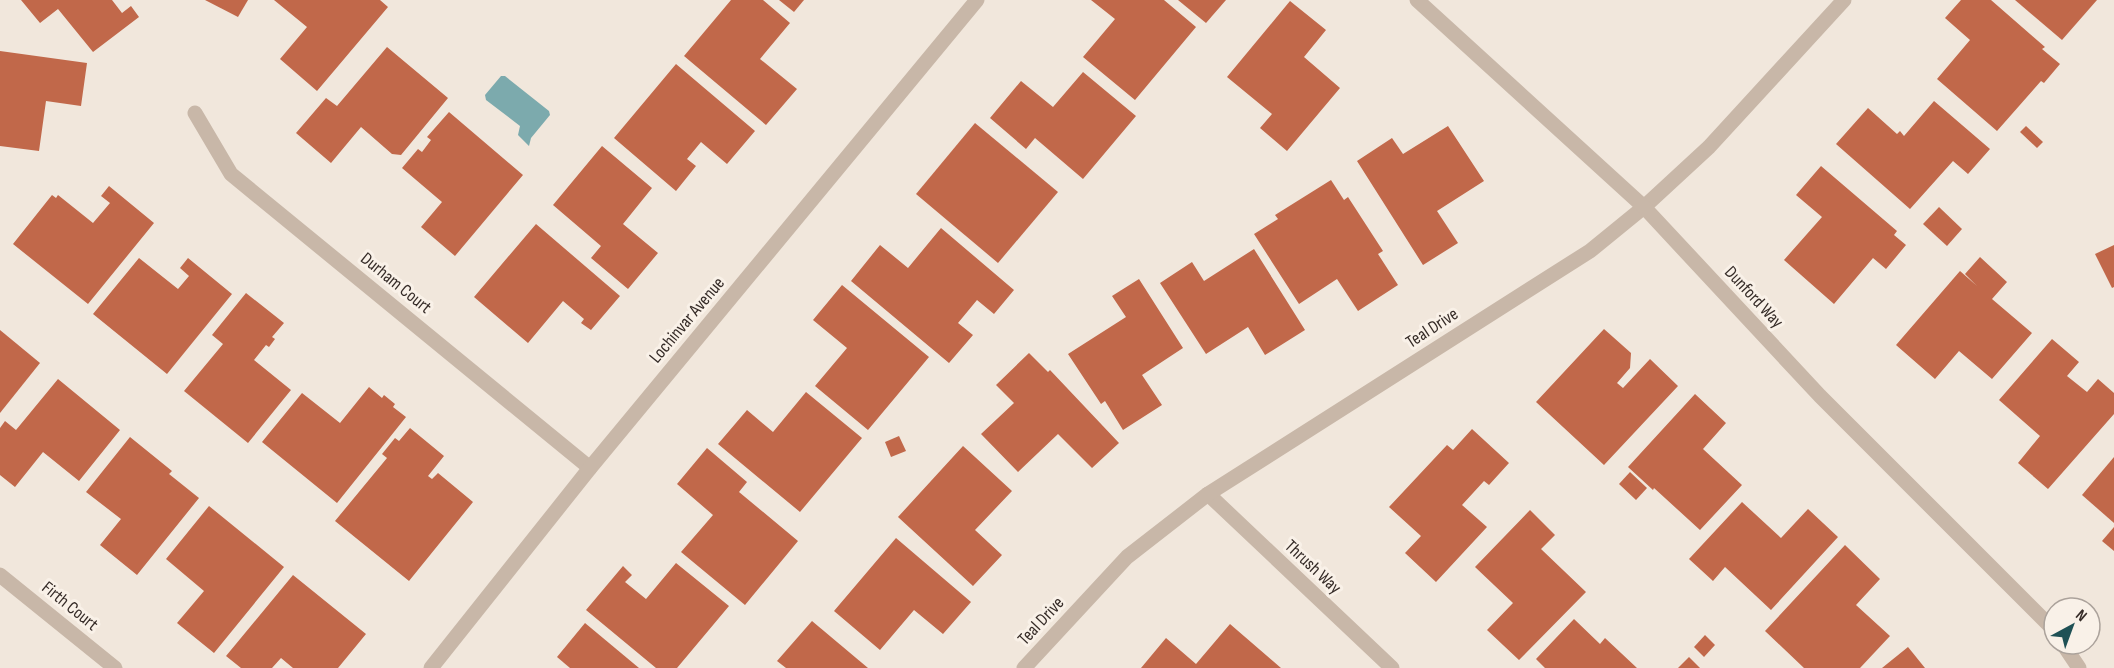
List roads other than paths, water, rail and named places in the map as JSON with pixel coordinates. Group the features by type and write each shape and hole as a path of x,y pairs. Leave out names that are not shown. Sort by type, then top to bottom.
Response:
{"street":[{"name":"Lochinvar Avenue","path":"431,668 591,468 977,0"},
{"name":"Dunford Way","path":"1416,0 1644,207 1820,396 2042,618"},
{"name":"Teal Drive","path":"1024,668 1127,557 1208,494 1590,251 1644,207 1710,147 1844,0"},
{"name":"Durham Court","path":"195,113 231,174 591,468"},
{"name":"Thrush Way","path":"1208,494 1392,668"},
{"name":"Firth Court","path":"0,575 115,668"}],"water":[{"path":"501,76 505,76 549,111 550,115 531,138 529,146 518,135 520,126 486,100 485,95"}]}
